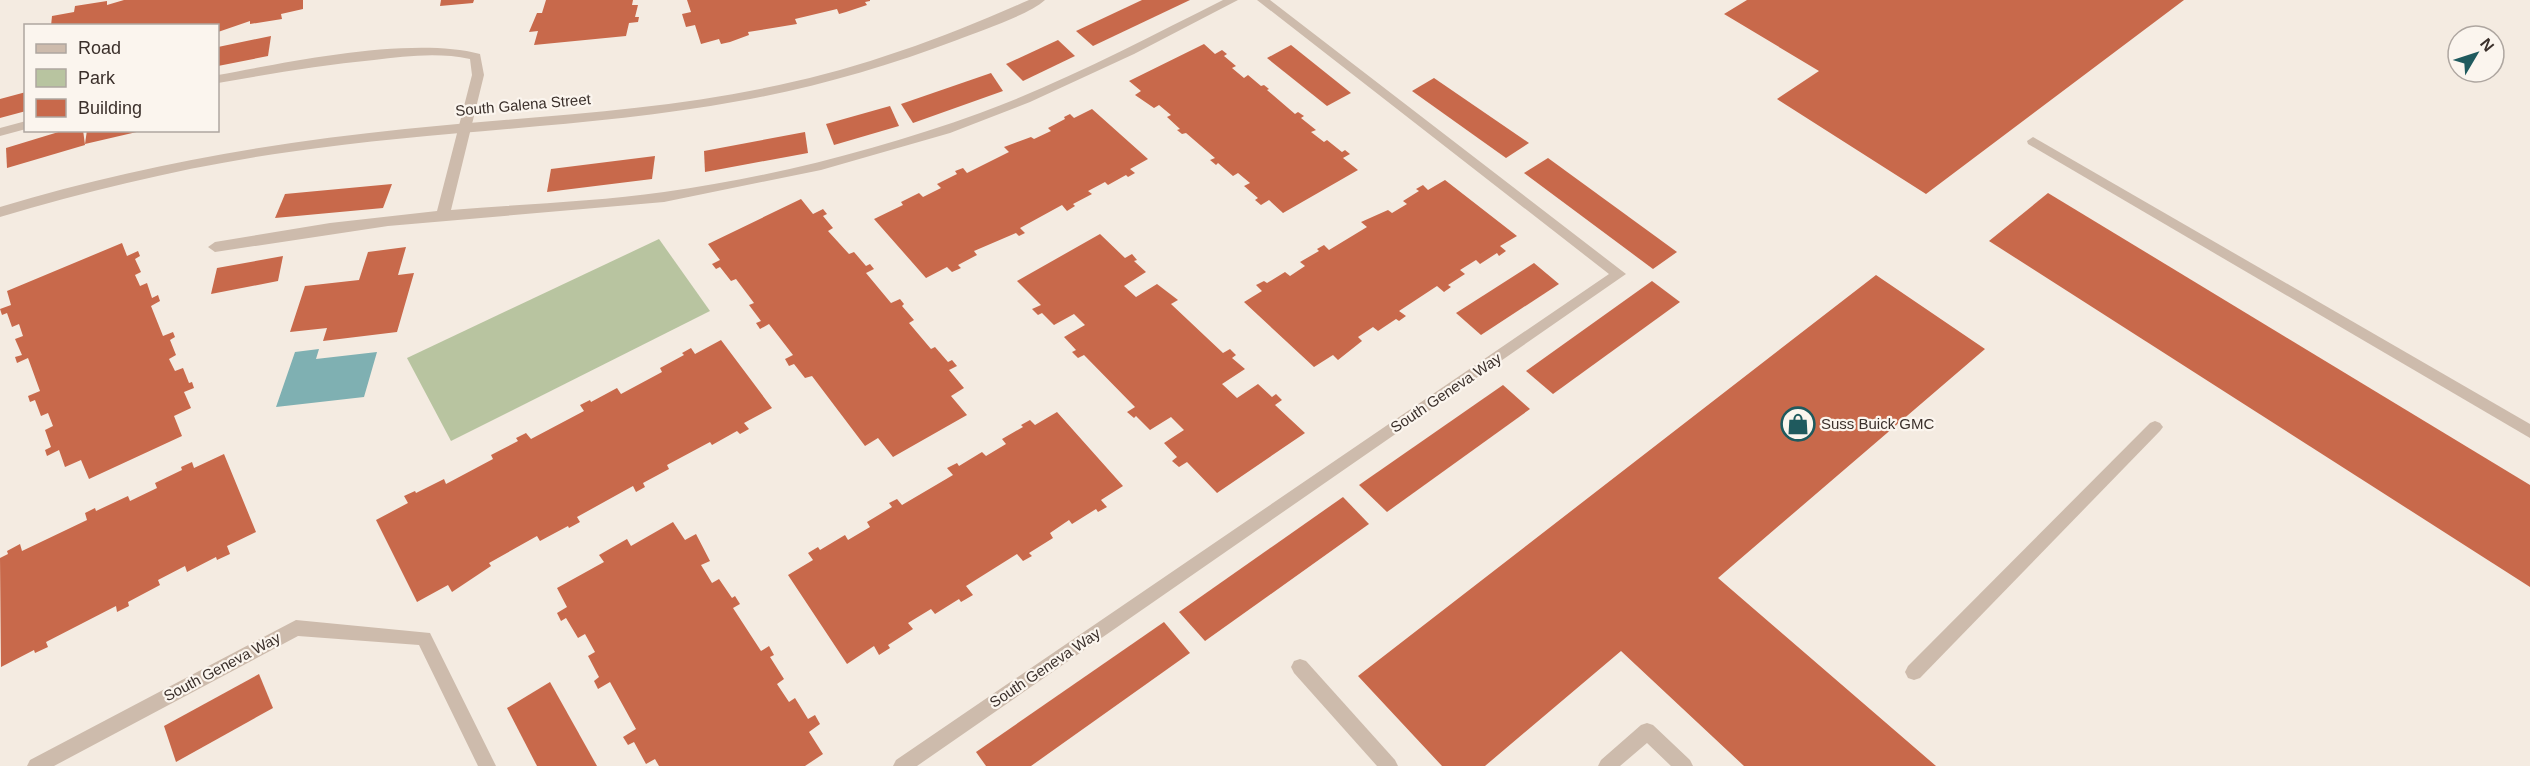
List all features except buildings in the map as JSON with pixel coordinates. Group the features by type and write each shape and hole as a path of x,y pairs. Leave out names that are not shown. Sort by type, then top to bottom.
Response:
{"street":[{"name":"South Galena Street","path":"0,212 97,183 222,156 466,127 650,110 786,88 862,69 933,46 1040,0"},
{"path":"215,247 310,231 443,215 639,200 693,193 794,172 873,152 941,131 1024,100 1232,0"},
{"name":"South Geneva Way","path":"902,766 1619,274 1263,0"},
{"path":"219,79 423,51 458,51 476,57 479,69 443,215"},
{"path":"0,132 24,126"},
{"path":"2033,141 2530,432"},
{"path":"1914,672 2155,427"},
{"name":"South Geneva Way","path":"36,766 296,628 424,638 487,766"},
{"path":"1300,667 1389,766"},
{"path":"1607,766 1647,731 1684,766"}],"green space":[{"path":"659,239 710,311 451,441 407,358"}],"water":[{"path":"319,349 316,359 377,352 364,397 276,407 295,352"}],"place":[{"name":"Suss Buick GMC","path":"1798,424"}]}
